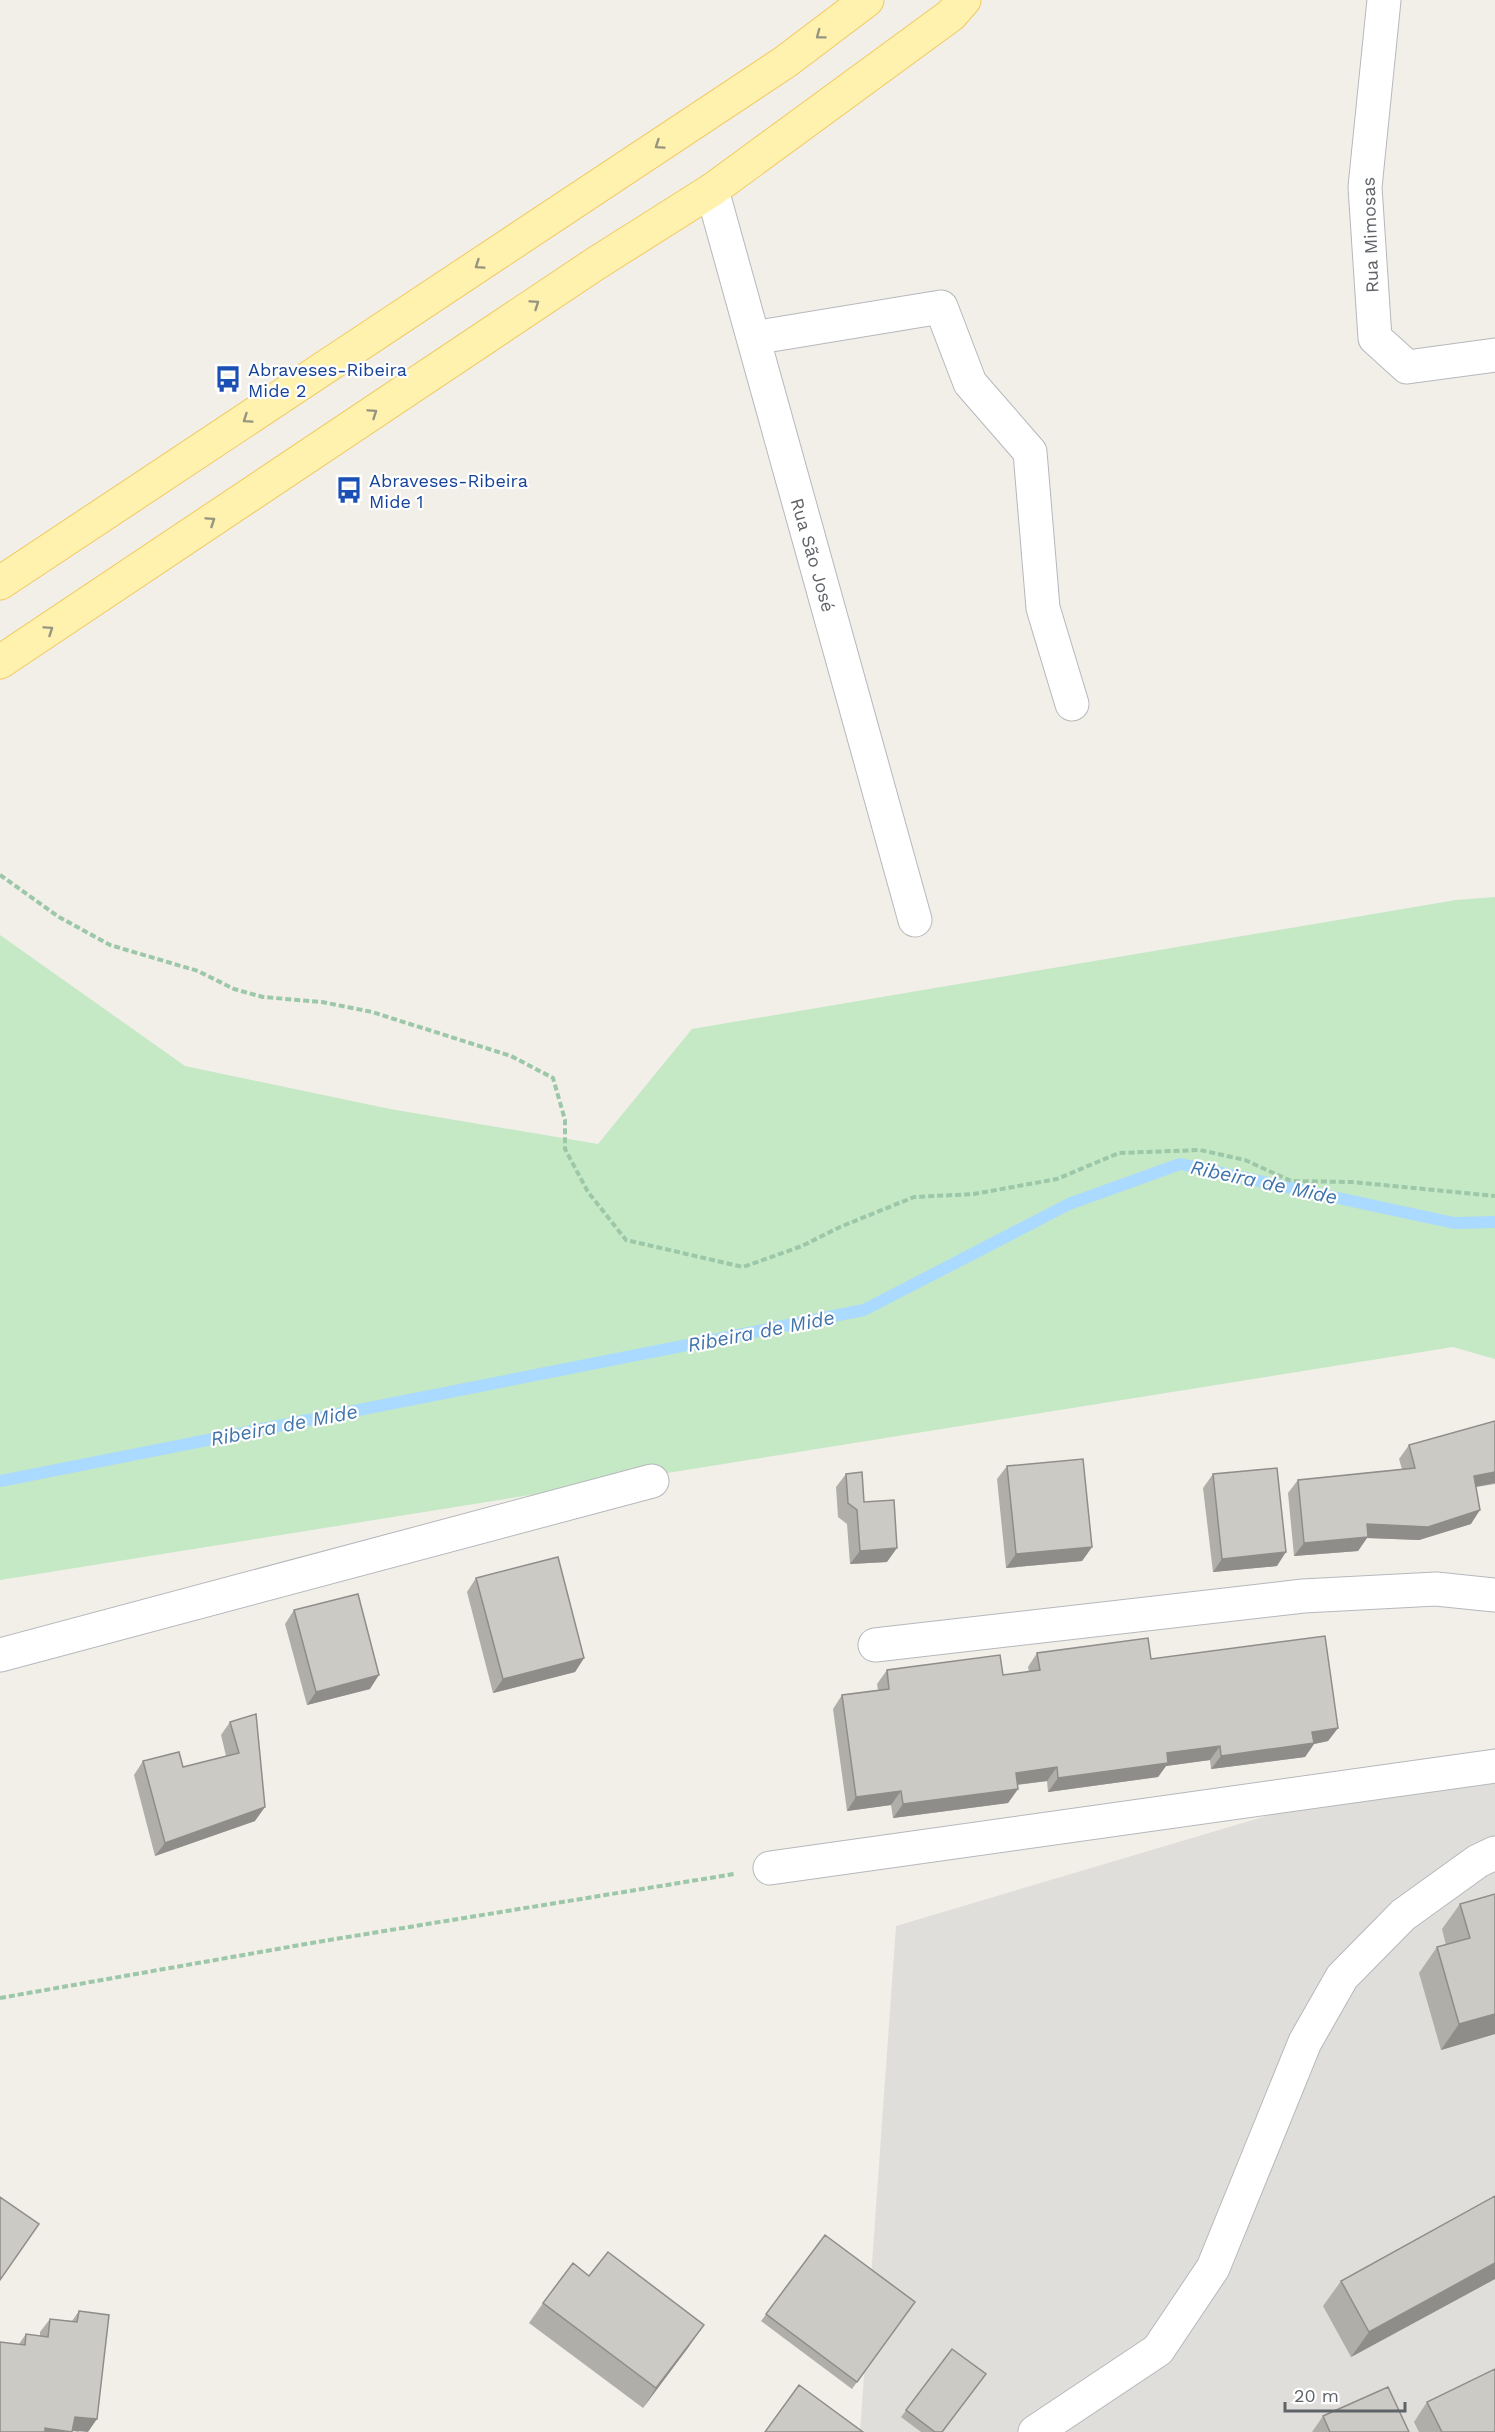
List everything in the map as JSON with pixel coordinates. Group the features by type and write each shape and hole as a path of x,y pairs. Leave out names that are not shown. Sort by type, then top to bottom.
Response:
{"main road":[{"path":"0,583 785,62 867,0"},
{"path":"0,662 595,264 712,190 951,15 964,0"}],"street":[{"name":"Rua Mimosas","path":"1384,0 1365,187 1375,339 1407,367 1495,354"},
{"name":"Rua São José","path":"712,190 915,920"},
{"path":"753,338 941,307 970,383 1030,452 1043,608 1072,704"},
{"path":"0,1654 652,1481"},
{"path":"875,1645 1303,1596 1436,1589 1495,1595"},
{"path":"770,1868 1495,1766"},
{"path":"1035,2432 1158,2350 1213,2268 1305,2042 1342,1977 1402,1915 1478,1862 1495,1853"}],"path":[{"path":"0,875 59,917 110,945 198,971 234,988 263,997 322,1002 372,1012 511,1056 553,1078 565,1120 565,1149 588,1192 626,1240 743,1268 802,1246 840,1227 914,1197 974,1194 1057,1179 1119,1153 1200,1150 1245,1160 1291,1181 1352,1182 1495,1196"},
{"path":"0,1998 305,1944 770,1868"}],"shaded area":[{"path":"1495,1748 1495,2432 860,2432 896,1926"}],"green space":[{"path":"1495,897 1495,1359 1453,1347 0,1580 0,935 185,1066 390,1109 598,1144 692,1029 1456,900"}],"building":[{"path":"1495,1421 1495,1472 1474,1476 1480,1510 1428,1527 1367,1524 1368,1537 1304,1543 1298,1480 1415,1468 1409,1445"},
{"path":"1083,1459 1092,1547 1016,1554 1007,1466"},
{"path":"1277,1468 1286,1552 1222,1559 1213,1474"},
{"path":"862,1472 864,1502 894,1500 897,1548 860,1551 857,1510 848,1503 846,1474"},
{"path":"558,1557 584,1658 503,1679 476,1578"},
{"path":"358,1594 379,1675 316,1692 294,1610"},
{"path":"1325,1636 1338,1728 1312,1732 1314,1743 1221,1756 1220,1746 1167,1753 1168,1763 1058,1778 1057,1767 1016,1773 1018,1789 903,1804 901,1791 856,1797 842,1695 889,1689 887,1670 1000,1655 1003,1675 1040,1670 1037,1653 1148,1638 1151,1659"},
{"path":"256,1714 265,1807 165,1843 143,1761 179,1752 183,1767 239,1753 230,1722"},
{"path":"1495,1894 1495,2014 1459,2024 1437,1947 1470,1938 1460,1904"},
{"path":"1495,2196 1495,2263 1369,2332 1341,2281"},
{"path":"0,2197 39,2224 0,2280"},
{"path":"825,2235 915,2302 857,2382 766,2314"},
{"path":"608,2252 704,2325 656,2388 543,2303 573,2263 589,2276"},
{"path":"79,2311 109,2315 97,2419 75,2417 72,2432 45,2428 45,2432 0,2432 0,2342 25,2345 26,2334 48,2337 50,2319 77,2322"},
{"path":"952,2349 986,2374 942,2432 935,2432 906,2410"},
{"path":"1495,2369 1495,2432 1442,2432 1427,2402"},
{"path":"799,2385 863,2432 765,2432"},
{"path":"1388,2387 1409,2432 1330,2432 1323,2416"}],"waterway":[{"name":"Ribeira de Mide","path":"0,1481 864,1310 1069,1204 1180,1164 1454,1223 1495,1222"}],"place":[{"name":"Abraveses-Ribeira Mide 2","path":"228,379"},
{"name":"Abraveses-Ribeira Mide 1","path":"349,490"}]}
